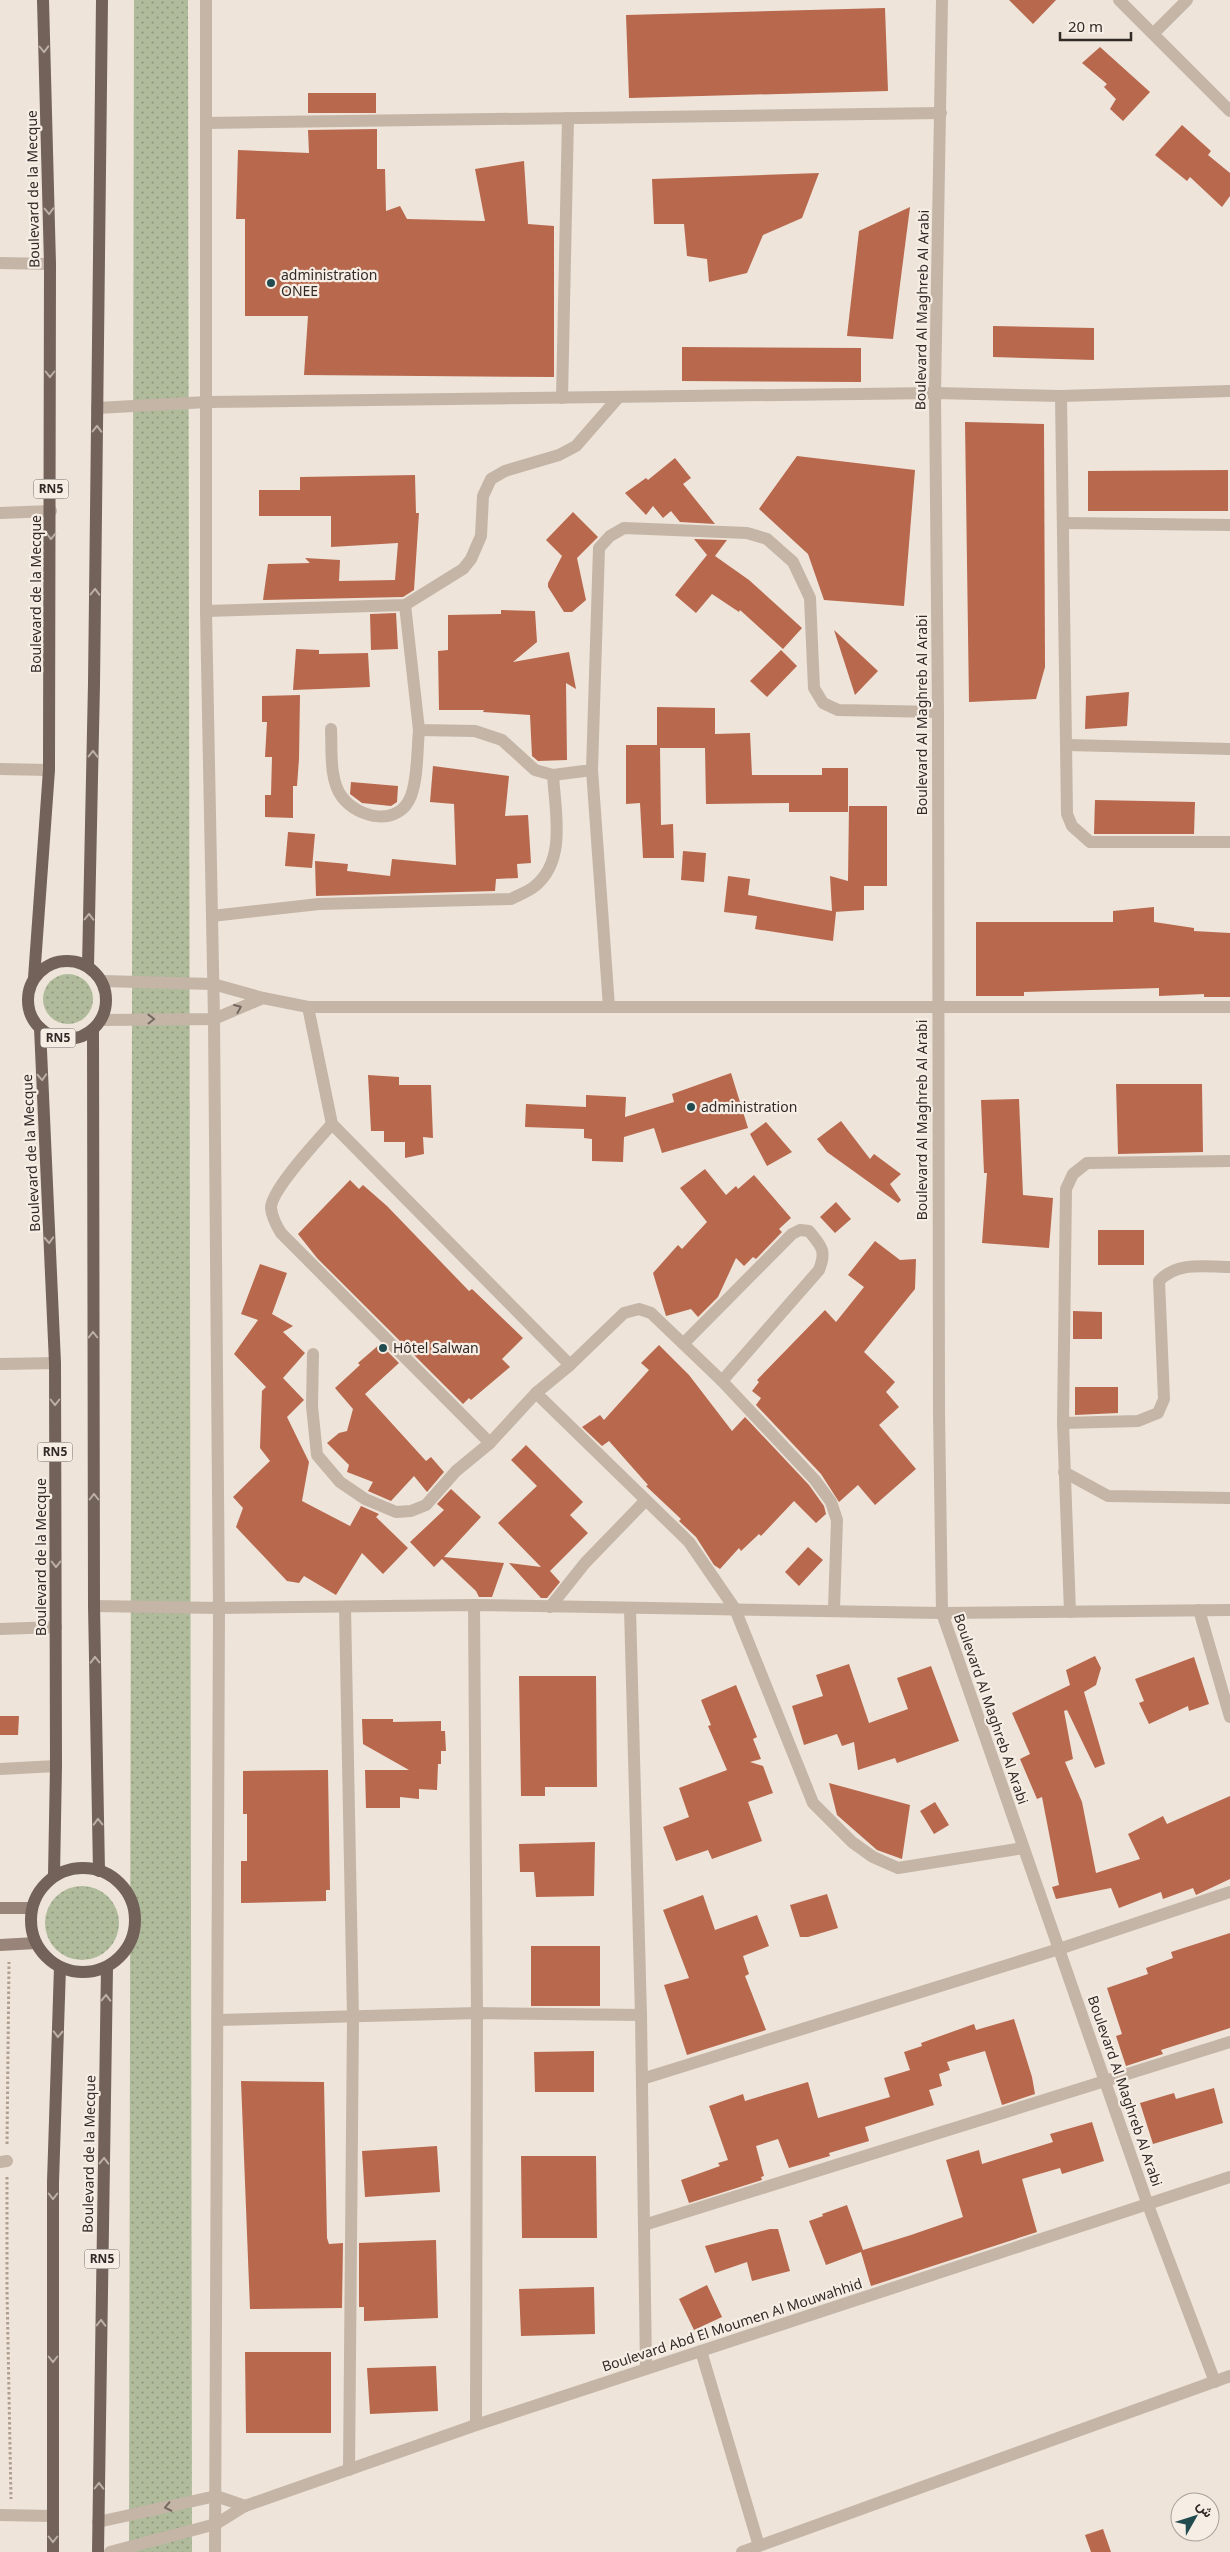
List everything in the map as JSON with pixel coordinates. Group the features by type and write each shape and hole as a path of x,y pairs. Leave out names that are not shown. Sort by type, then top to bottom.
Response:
{"main road":[{"name":"Boulevard de la Mecque","path":"34,978 49,770 50,264 43,0"},
{"path":"88,966 94,684 102,0"},
{"path":"34,978 53,962 70,960 88,966 102,981 106,994 106,1007 102,1020"},
{"name":"RN5","path":"34,978 28,999 29,1010 40,1028 60,1039 83,1037 102,1020"},
{"name":"Boulevard de la Mecque","path":"40,1028 55,1363 56,1766 54,1876"},
{"name":"RN5","path":"93,1030 94,1606 99,1871"},
{"path":"84,1868 99,1871 115,1879 126,1892 133,1908 135,1925 130,1942 120,1956 107,1967 91,1972 75,1972 50,1961 36,1943 32,1932 32,1908 40,1890 54,1876 68,1870 84,1868"},
{"path":"0,1908 32,1908"},
{"path":"4,1944 36,1943"},
{"path":"53,2552 53,2182 60,1967"},
{"name":"Boulevard de la Mecque","path":"98,2552 107,1967"}],"street":[{"path":"206,0 206,611 214,1019 219,1608 215,2552"},
{"name":"Boulevard Al Maghreb Al Arabi","path":"942,0 934,393 938,712 937,1007 942,1613 1148,2205 1215,2382"},
{"path":"1119,0 1230,110"},
{"path":"1154,33 1186,0"},
{"path":"206,123 941,112"},
{"path":"562,398 568,118"},
{"path":"0,264 50,264"},
{"path":"97,408 207,402 617,399 934,393 1061,396 1230,391"},
{"path":"1061,396 1067,814 1072,826 1090,842 1230,842"},
{"path":"206,611 405,605 463,569 471,559 481,536 483,496 491,478 505,470 559,455 576,446 617,399"},
{"path":"0,513 51,511"},
{"path":"1064,523 1230,525"},
{"path":"610,1007 592,770 599,548 610,536 624,528 747,533 768,539 792,562 810,598 814,688 823,703 838,710 938,712"},
{"path":"331,729 333,774 341,796 371,817 391,816 402,810 411,796 419,730 405,605"},
{"path":"419,730 475,731 502,740 536,770 553,775 592,770"},
{"path":"1067,745 1230,750"},
{"path":"0,769 49,770"},
{"path":"212,916 319,904 511,899 534,888 544,877 557,849 553,775"},
{"path":"102,981 213,984 263,998 308,1007 1230,1008"},
{"path":"102,1020 214,1019 263,998"},
{"path":"308,1007 332,1124 570,1365"},
{"path":"332,1124 276,1192 271,1206 273,1220 281,1233 490,1443"},
{"path":"1070,1612 1063,1423 1066,1190 1073,1174 1087,1163 1230,1161"},
{"path":"684,1343 792,1234 800,1230 809,1231 823,1249 823,1259 819,1270 722,1381"},
{"path":"1063,1423 1138,1421 1158,1414 1164,1399 1159,1281 1168,1271 1184,1267 1230,1267"},
{"path":"313,1354 312,1406 317,1455 340,1482 365,1499 396,1512 412,1511 426,1505 456,1471 490,1443 536,1393 570,1365 624,1313 639,1309 651,1313 722,1381 815,1480 831,1502 837,1520 834,1609"},
{"path":"0,1364 55,1363"},
{"path":"536,1393 689,1542 735,1609 813,1803 852,1842 873,1857 898,1868 1023,1848"},
{"path":"1064,1472 1108,1496 1230,1498"},
{"path":"550,1607 585,1563 645,1501"},
{"path":"94,1606 219,1608 474,1605 630,1609 834,1609 942,1613 1230,1610"},
{"path":"474,1605 477,2014 476,2425"},
{"path":"344,1607 352,2017 349,2470"},
{"path":"630,1609 641,2015 646,2369"},
{"path":"1199,1610 1230,1717"},
{"path":"0,1629 56,1627"},
{"path":"0,1769 56,1766"},
{"path":"642,2079 1059,1950 1230,1892"},
{"path":"218,2020 477,2014 641,2015"},
{"path":"644,2225 1106,2083 1230,2042"},
{"name":"Boulevard Abd El Moumen Al Mouwahhid","path":"110,2552 216,2524 245,2506 476,2425 1230,2178"},
{"path":"700,2351 759,2546"},
{"path":"742,2552 1230,2376"},
{"path":"98,2522 216,2496 245,2506"},
{"path":"6,2515 53,2516"}],"path":[{"path":"4,1944 4,2161 7,2290 6,2515"}],"green space":[{"path":"134,0 188,0 192,2552 129,2552"},
{"path":"68,974 78,976 86,981 91,989 93,999 91,1009 86,1017 78,1022 68,1024 58,1022 50,1017 45,1009 43,999 45,989 50,981 58,976"},
{"path":"82,1886 96,1889 108,1897 116,1909 119,1923 116,1937 108,1949 96,1957 82,1960 68,1957 56,1949 48,1937 45,1923 48,1909 56,1897 68,1889"}],"building":[{"path":"1009,0 1056,0 1033,24"},
{"path":"885,8 888,91 629,98 626,15"},
{"path":"1100,47 1150,92 1123,121 1110,109 1116,99 1104,87 1107,84 1082,63"},
{"path":"308,93 376,93 376,113 308,113"},
{"path":"1182,125 1211,151 1208,155 1230,173 1230,196 1222,207 1190,177 1187,181 1155,155"},
{"path":"377,129 377,169 385,169 386,211 400,206 407,219 485,221 475,169 524,161 528,224 554,226 554,377 304,375 308,316 245,316 245,219 236,219 238,150 309,153 308,130"},
{"path":"819,173 802,218 763,235 747,273 709,282 707,259 687,256 684,224 654,224 652,179"},
{"path":"910,207 893,339 847,336 859,231"},
{"path":"993,326 1094,328 1094,360 993,357"},
{"path":"682,347 861,348 861,382 682,381"},
{"path":"965,422 1044,424 1045,667 1036,699 969,702"},
{"path":"797,456 915,470 904,606 824,600 808,554 759,509"},
{"path":"675,458 691,478 683,484 715,524 680,522 671,511 663,518 653,506 646,515 625,493 646,478 648,480"},
{"path":"1228,470 1228,511 1088,511 1088,471"},
{"path":"415,475 416,513 419,513 414,590 403,597 263,600 268,564 310,563 305,558 340,560 339,581 395,580 398,543 331,547 331,516 259,516 259,490 300,490 300,477"},
{"path":"573,512 598,537 577,558 586,600 572,612 564,612 548,587 548,583 562,556 546,540"},
{"path":"694,539 727,540 715,556 749,580 802,628 783,649 740,610 739,612 712,594 696,613 675,595 707,555"},
{"path":"501,610 535,611 537,642 513,662 569,652 576,689 566,683 567,760 538,761 532,756 530,715 483,712 484,710 439,710 438,651 448,650 448,615 501,614"},
{"path":"396,613 398,649 371,650 370,614"},
{"path":"834,630 878,671 855,695"},
{"path":"296,649 319,650 319,654 368,653 370,687 293,690"},
{"path":"781,650 797,666 767,697 750,681"},
{"path":"1129,692 1127,726 1085,729 1086,696"},
{"path":"300,695 299,759 297,786 293,786 293,818 265,817 265,795 271,795 272,757 265,757 267,722 262,722 262,696"},
{"path":"657,707 715,708 715,734 750,733 752,775 822,775 822,768 848,768 848,812 789,812 789,803 706,804 705,748 660,748 661,825 673,824 674,858 643,858 640,803 626,804 626,745 657,745"},
{"path":"433,766 509,776 505,816 528,815 531,863 517,864 518,878 496,879 495,891 316,896 315,861 348,864 347,871 390,876 392,859 456,865 454,804 430,802"},
{"path":"351,782 398,786 397,802 391,806 362,803 350,794"},
{"path":"1095,800 1195,802 1194,834 1094,834"},
{"path":"849,806 887,806 887,886 864,886 864,910 834,912 836,912 833,941 755,929 757,916 724,912 728,876 750,879 748,895 832,911 830,876 848,881"},
{"path":"288,832 315,834 312,868 285,866"},
{"path":"683,851 706,853 704,882 681,880"},
{"path":"1154,907 1154,922 1194,928 1194,931 1230,933 1230,997 1204,997 1204,994 1159,996 1159,988 1024,992 1024,996 976,996 976,922 1113,922 1113,911"},
{"path":"731,1073 748,1128 662,1153 654,1128 624,1137 623,1162 592,1161 592,1139 584,1138 584,1129 525,1127 526,1104 586,1107 586,1095 626,1097 625,1117 674,1102 672,1094"},
{"path":"368,1075 399,1077 399,1085 431,1085 433,1138 423,1137 424,1154 405,1158 405,1142 384,1142 384,1131 371,1131"},
{"path":"1116,1084 1202,1084 1203,1152 1118,1154"},
{"path":"1019,1099 1023,1195 1053,1198 1049,1248 982,1243 987,1173 984,1173 981,1100"},
{"path":"841,1121 870,1159 874,1154 901,1174 890,1184 901,1200 898,1203 827,1152 817,1139"},
{"path":"766,1122 792,1152 767,1166 750,1134"},
{"path":"705,1169 726,1195 736,1186 738,1189 754,1175 791,1218 779,1229 782,1232 756,1259 753,1257 744,1266 736,1258 718,1297 698,1317 691,1309 666,1316 653,1273 678,1245 682,1249 707,1222 680,1188"},
{"path":"350,1180 359,1189 363,1185 387,1206 469,1291 472,1289 523,1338 502,1359 510,1367 471,1400 469,1398 463,1404 317,1258 298,1234"},
{"path":"836,1202 851,1219 835,1233 820,1217"},
{"path":"1098,1230 1144,1230 1144,1265 1098,1265"},
{"path":"875,1241 900,1260 916,1259 915,1289 864,1352 895,1382 886,1392 899,1407 879,1425 916,1469 875,1505 858,1485 839,1502 821,1474 756,1405 761,1398 752,1391 759,1382 757,1380 825,1310 836,1322 864,1287 848,1275"},
{"path":"260,1264 287,1273 272,1314 293,1326 283,1332 305,1353 283,1378 304,1400 287,1417 309,1462 302,1501 350,1526 361,1506 379,1514 376,1517 408,1548 383,1574 362,1553 336,1595 304,1576 299,1583 287,1581 236,1527 243,1508 233,1497 270,1461 260,1448 262,1391 266,1387 234,1354 258,1320 241,1314"},
{"path":"1073,1311 1102,1312 1102,1339 1073,1339"},
{"path":"380,1344 399,1363 365,1394 426,1461 431,1457 444,1472 427,1492 414,1476 391,1501 368,1491 373,1482 347,1472 349,1465 327,1443 339,1433 347,1431 353,1409 335,1388 360,1365 358,1363"},
{"path":"659,1345 689,1375 732,1431 745,1417 809,1485 824,1506 826,1514 816,1523 794,1501 761,1536 759,1534 741,1551 739,1548 720,1569 714,1565 696,1537 679,1521 681,1519 646,1486 648,1485 609,1441 602,1446 582,1427 600,1415 604,1420 649,1370 641,1363"},
{"path":"1075,1387 1118,1387 1118,1413 1075,1415"},
{"path":"526,1445 583,1502 570,1515 588,1533 550,1571 560,1582 547,1598 541,1598 509,1563 541,1567 498,1523 537,1486 511,1460"},
{"path":"451,1489 481,1517 444,1557 504,1563 492,1597 479,1597 476,1591 442,1559 434,1567 410,1542 444,1510 437,1504"},
{"path":"808,1547 823,1560 799,1586 785,1572"},
{"path":"1095,1656 1101,1668 1096,1685 1084,1692 1105,1764 1095,1768 1067,1710 1064,1711 1073,1759 1065,1762 1082,1802 1096,1873 1140,1859 1128,1834 1163,1816 1167,1824 1230,1796 1230,1879 1196,1895 1193,1888 1163,1899 1161,1892 1119,1908 1111,1888 1056,1899 1052,1887 1059,1885 1042,1797 1037,1799 1020,1759 1030,1754 1012,1713 1070,1685 1066,1670"},
{"path":"1194,1657 1209,1704 1189,1711 1188,1706 1149,1724 1139,1703 1144,1701 1135,1679"},
{"path":"849,1664 869,1723 908,1709 897,1678 931,1666 959,1741 897,1763 895,1758 858,1770 854,1742 842,1746 837,1734 804,1745 792,1706 823,1696 816,1675"},
{"path":"519,1676 596,1676 597,1787 545,1787 545,1796 521,1796"},
{"path":"736,1685 757,1737 753,1739 761,1759 750,1762 763,1766 773,1793 748,1802 762,1841 712,1859 708,1850 676,1861 663,1827 689,1817 679,1788 727,1770 708,1726 711,1725 701,1700"},
{"path":"0,1716 19,1716 18,1735 0,1735"},
{"path":"362,1719 393,1719 393,1722 441,1721 441,1731 445,1731 446,1751 441,1751 441,1764 438,1764 437,1790 419,1789 419,1799 400,1797 400,1808 366,1808 365,1770 409,1770 363,1744"},
{"path":"328,1770 330,1890 326,1890 326,1901 241,1903 241,1861 247,1861 247,1814 243,1814 243,1771"},
{"path":"829,1783 910,1805 902,1859 877,1850 837,1815"},
{"path":"935,1802 949,1825 934,1834 920,1811"},
{"path":"595,1842 594,1896 536,1897 534,1872 520,1872 519,1844"},
{"path":"827,1894 838,1928 808,1937 800,1937 790,1905"},
{"path":"703,1895 715,1930 757,1915 769,1946 743,1956 749,1974 745,1976 766,2030 687,2055 664,1985 689,1978 663,1910"},
{"path":"1230,1933 1230,2028 1161,2050 1163,2054 1126,2066 1116,2036 1122,2034 1107,1988 1148,1974 1146,1968 1173,1958 1171,1952"},
{"path":"531,1946 600,1946 600,2006 531,2006"},
{"path":"1014,2019 1032,2077 1035,2094 1002,2105 985,2051 947,2062 950,2070 939,2074 942,2086 929,2090 934,2105 865,2127 869,2141 829,2153 830,2156 789,2168 778,2139 756,2146 764,2176 761,2177 762,2180 689,2203 681,2180 720,2166 718,2163 728,2160 709,2106 743,2094 745,2101 808,2082 818,2118 890,2097 884,2078 910,2070 904,2052 922,2046 921,2043 974,2024 976,2030"},
{"path":"594,2051 594,2092 535,2092 534,2052"},
{"path":"241,2081 324,2082 327,2238 329,2244 343,2243 342,2308 250,2309"},
{"path":"1214,2088 1223,2123 1153,2144 1140,2103 1174,2093 1176,2099"},
{"path":"1092,2122 1104,2161 1062,2174 1060,2168 1022,2179 1037,2232 871,2286 861,2252 826,2265 809,2221 823,2216 822,2214 847,2205 863,2250 911,2235 963,2217 946,2160 979,2150 982,2164 1053,2142 1050,2134"},
{"path":"437,2146 440,2192 365,2197 362,2151"},
{"path":"521,2156 596,2156 597,2238 522,2238"},
{"path":"770,2229 778,2229 790,2271 752,2281 747,2262 715,2273 705,2246"},
{"path":"436,2240 438,2318 364,2321 364,2307 359,2307 359,2243"},
{"path":"707,2285 722,2317 694,2330 679,2299"},
{"path":"594,2287 595,2334 521,2336 519,2289"},
{"path":"245,2352 331,2352 331,2433 246,2433"},
{"path":"436,2366 438,2411 370,2414 367,2368"},
{"path":"1103,2529 1111,2552 1091,2552 1085,2535"}],"place":[{"name":"administration ONEE","path":"271,283"},
{"name":"administration","path":"691,1107"},
{"name":"Hôtel Salwan","path":"383,1348"}]}
